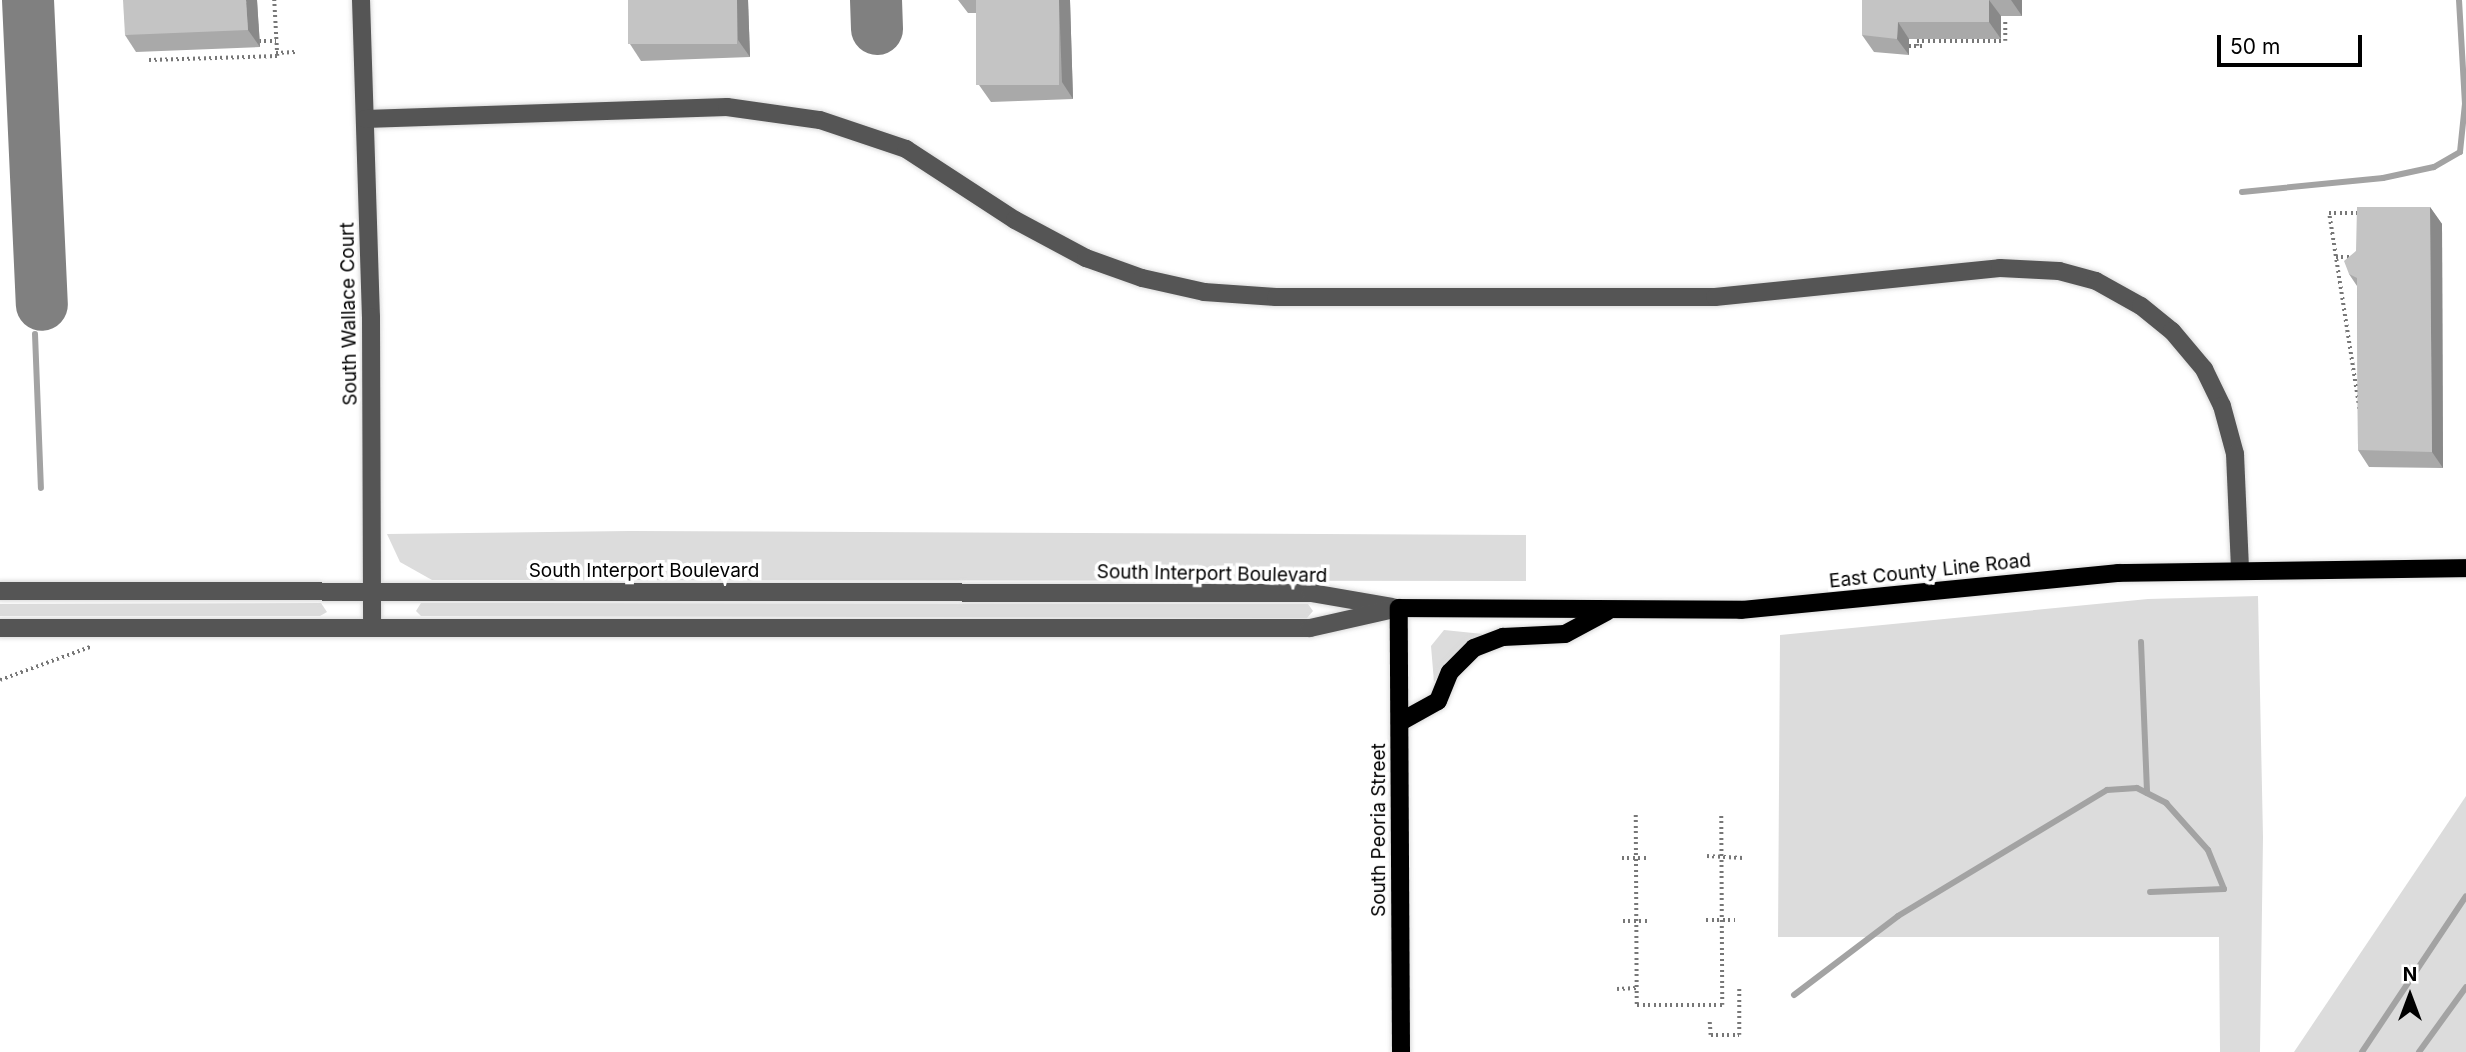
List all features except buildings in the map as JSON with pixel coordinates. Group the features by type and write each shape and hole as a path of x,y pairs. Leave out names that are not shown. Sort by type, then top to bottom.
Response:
{"main road":[{"name":"East County Line Road","path":"1399,608 1741,610 2118,573 2240,568 2466,568"},
{"name":"South Peoria Street","path":"1399,608 1401,1052"},
{"path":"1400,722 1438,701 1450,672 1481,645 1503,637 1565,634 1609,610"}],"street":[{"name":"South Wallace Court","path":"361,0 372,628"},
{"path":"365,120 727,107 820,120 918,155 1015,220 1086,258 1203,292 1276,297 1715,297 2021,267 2070,273 2109,287 2158,319 2185,344 2214,386 2235,454 2240,568"},
{"name":"South Interport Boulevard","path":"0,591 1311,593 1399,608"},
{"path":"0,628 1310,628 1399,608"}],"path":[{"path":"274,0 276,53"},
{"path":"1917,46 1917,41 2005,41 2005,20"},
{"path":"259,41 276,41"},
{"path":"1909,46 1924,46"},
{"path":"220,50 221,58"},
{"path":"149,60 276,56 276,53 295,52"},
{"path":"2368,213 2329,214 2358,414 2369,414"},
{"path":"2336,257 2357,258"},
{"path":"0,680 93,646"},
{"path":"1636,815 1637,1005 1722,1005 1721,813"},
{"path":"1707,856 1742,858"},
{"path":"1622,858 1649,858"},
{"path":"1706,920 1735,920"},
{"path":"1623,921 1648,921"},
{"path":"1617,989 1637,988"},
{"path":"1710,1022 1711,1035 1739,1035 1739,988"}],"shaded area":[{"path":"630,531 1526,535 1526,581 432,580 400,562 387,534"},
{"path":"2258,596 2263,837 2260,1052 2220,1052 2219,937 1778,937 1780,635 2148,599"},
{"path":"321,603 327,612 320,616 0,616 0,604"},
{"path":"421,603 1308,604 1313,611 1307,618 421,616 416,611"},
{"path":"1444,630 1483,634 1462,647 1434,682 1431,646"},
{"path":"2466,796 2466,1052 2294,1052"}],"waterway":[{"path":"2242,192 2383,178 2434,167 2460,152 2465,104 2459,0"},
{"path":"35,334 41,488"},
{"path":"2141,642 2147,793"},
{"path":"1794,995 1898,916 2107,790 2137,788 2166,803 2208,850 2224,889 2150,892"},
{"path":"2362,1052 2466,896"},
{"path":"2419,1052 2466,987"}],"taxiway":[{"path":"28,0 42,305"},
{"path":"876,0 877,29"}]}
